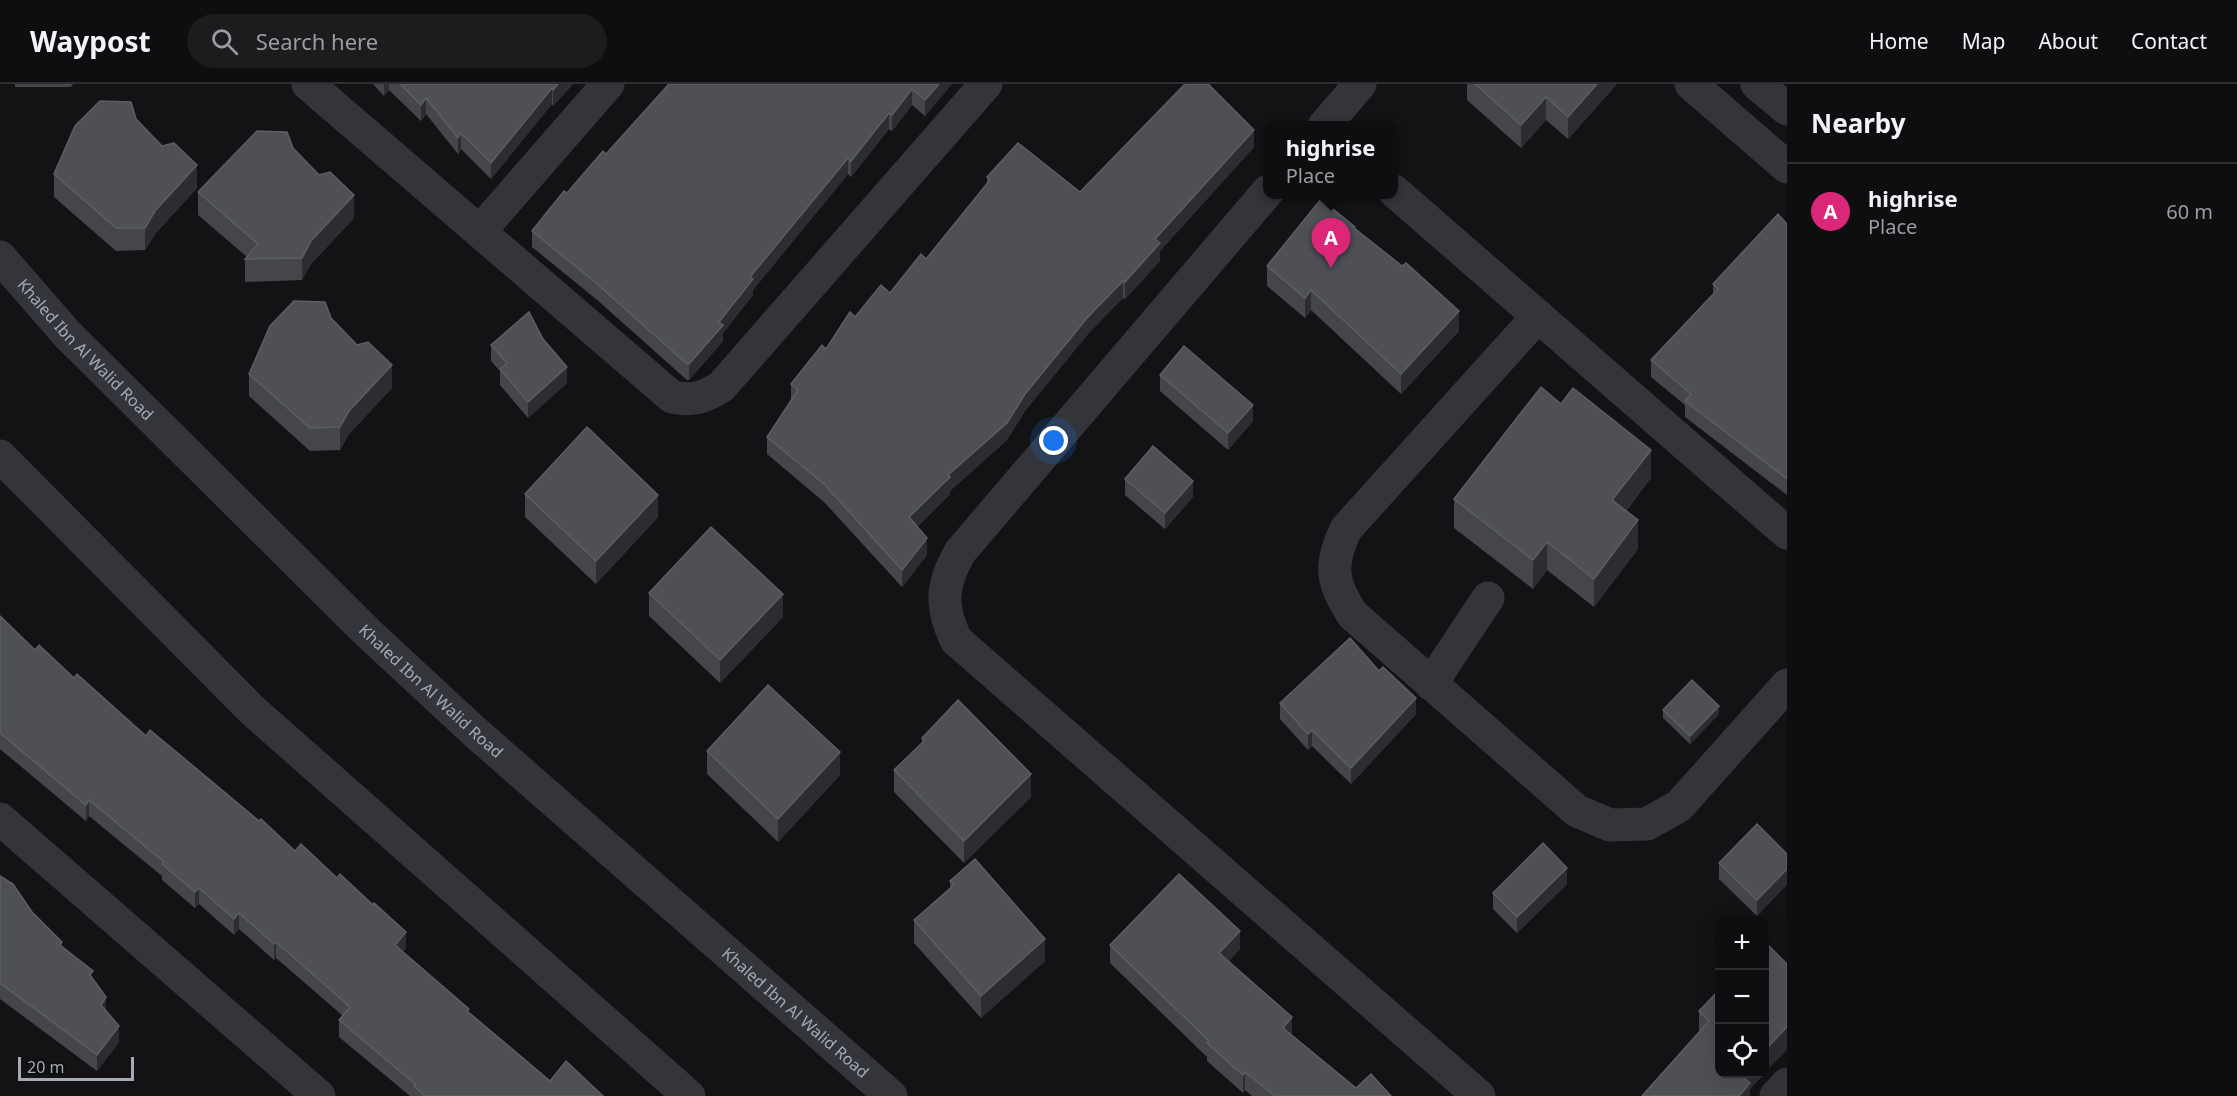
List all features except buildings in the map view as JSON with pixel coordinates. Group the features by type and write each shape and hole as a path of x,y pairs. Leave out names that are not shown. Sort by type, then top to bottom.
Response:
{"street":[{"path":"308,84 672,397 689,400 706,397 721,387 986,84"},
{"path":"480,231 608,84"},
{"path":"1328,121 1360,84"},
{"path":"1691,84 1787,167"},
{"path":"1758,84 1787,110"},
{"path":"1398,194 1787,533"},
{"path":"1263,197 960,552 948,572 944,595 946,619 956,640 1479,1096"},
{"name":"Khaled Ibn Al Walid Road","path":"0,257 67,334 367,632 476,734 891,1096"},
{"path":"1538,316 1346,529 1336,550 1334,573 1340,596 1353,615 1577,811 1610,825 1647,824 1679,806 1787,685"},
{"path":"0,456 251,709 689,1096"},
{"path":"1431,684 1488,598"},
{"path":"0,819 319,1096"},
{"path":"1776,1096 1787,1084"}],"place":[{"name":"highrise","path":"1331,268"}]}
